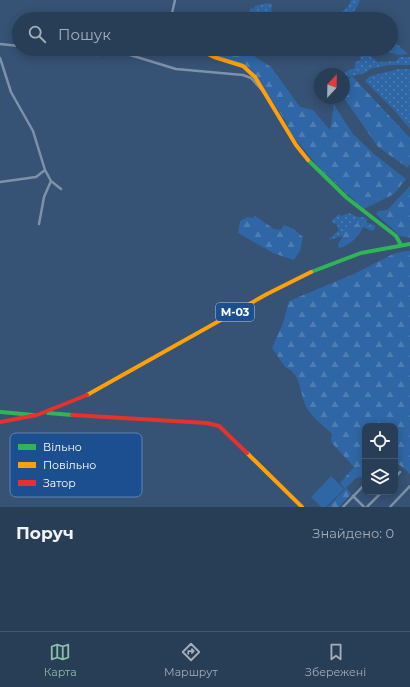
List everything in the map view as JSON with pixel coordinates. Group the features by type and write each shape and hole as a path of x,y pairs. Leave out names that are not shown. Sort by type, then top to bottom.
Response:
{"main road":[{"path":"215,56 247,69 262,89 296,146 311,164 347,198 396,236 401,245"},
{"name":"М-03","path":"0,422 46,413 64,406 69,407 266,295 296,280 356,255 410,244"},
{"path":"64,406 72,415"},
{"path":"69,407 72,415"},
{"path":"1,412 38,415"},
{"path":"1,412 7,414 10,421"},
{"path":"0,422 4,416 1,412"},
{"path":"46,413 207,423 219,426 302,507"}],"street":[{"path":"172,12 175,0"},
{"path":"0,44 12,45"},
{"path":"137,56 176,69 243,75 251,78 262,89"},
{"path":"0,58 11,92 33,131 45,170 51,181 61,189"},
{"path":"0,182 36,177 45,170"},
{"path":"39,224 44,197 51,181"},
{"path":"390,507 410,486"},
{"path":"343,507 362,487"},
{"path":"367,507 379,495"},
{"path":"353,496 364,507"}],"green space":[{"path":"351,0 360,0 354,11 341,12 346,8"},
{"path":"267,3 272,4 271,12 250,12 251,7 253,9 255,6"},
{"path":"398,45 408,54 398,55"},
{"path":"218,56 254,56 271,67 300,107 313,110 330,130 334,105 353,134 374,154 406,179 394,194 364,209 321,170 291,134 286,122 251,69"},
{"path":"361,56 370,56 378,62 396,61 400,57 410,57 410,65 388,65 370,69 365,73 350,77 350,70 355,68 355,62 360,60"},
{"path":"399,69 410,69 410,129 394,110 365,81 370,76"},
{"path":"352,76 410,138 410,164 408,168 378,147 348,104 350,104 350,78"},
{"path":"410,186 410,238 400,236 376,214 378,211 387,210"},
{"path":"349,213 358,217 364,217 368,220 365,222 376,227 372,231 363,227 359,222 348,228 343,236 328,240 339,230 337,225 331,221 339,214 341,216"},
{"path":"255,216 274,229 280,230 284,225 294,229 303,237 300,251 294,260 273,253 238,233 240,221 248,217 252,218"},
{"path":"359,222 363,227 359,234 350,243 339,248 338,244 348,228"},
{"path":"410,251 410,474 398,464 398,423 362,423 362,477 356,478 346,488 351,494 339,507 328,507 345,489 340,483 354,467 331,442 332,434 310,413 305,405 298,380 291,370 285,367 272,348 283,323 289,301 356,273 393,254"},
{"path":"331,476 344,489 326,507 321,507 311,497"}],"traffic: fast":[{"path":"308,160 347,198 396,236 401,245"},
{"path":"311,272 361,253 410,244"},
{"path":"1,412 33,415"},
{"path":"48,413 72,415"}],"traffic: slow":[{"path":"212,56 243,66 255,77 296,145 308,160"},
{"path":"87,395 267,294 311,272"},
{"path":"247,453 302,507"}],"traffic: jam":[{"path":"0,422 37,415 87,395"},
{"path":"72,415 207,423 219,426 247,453"}]}
